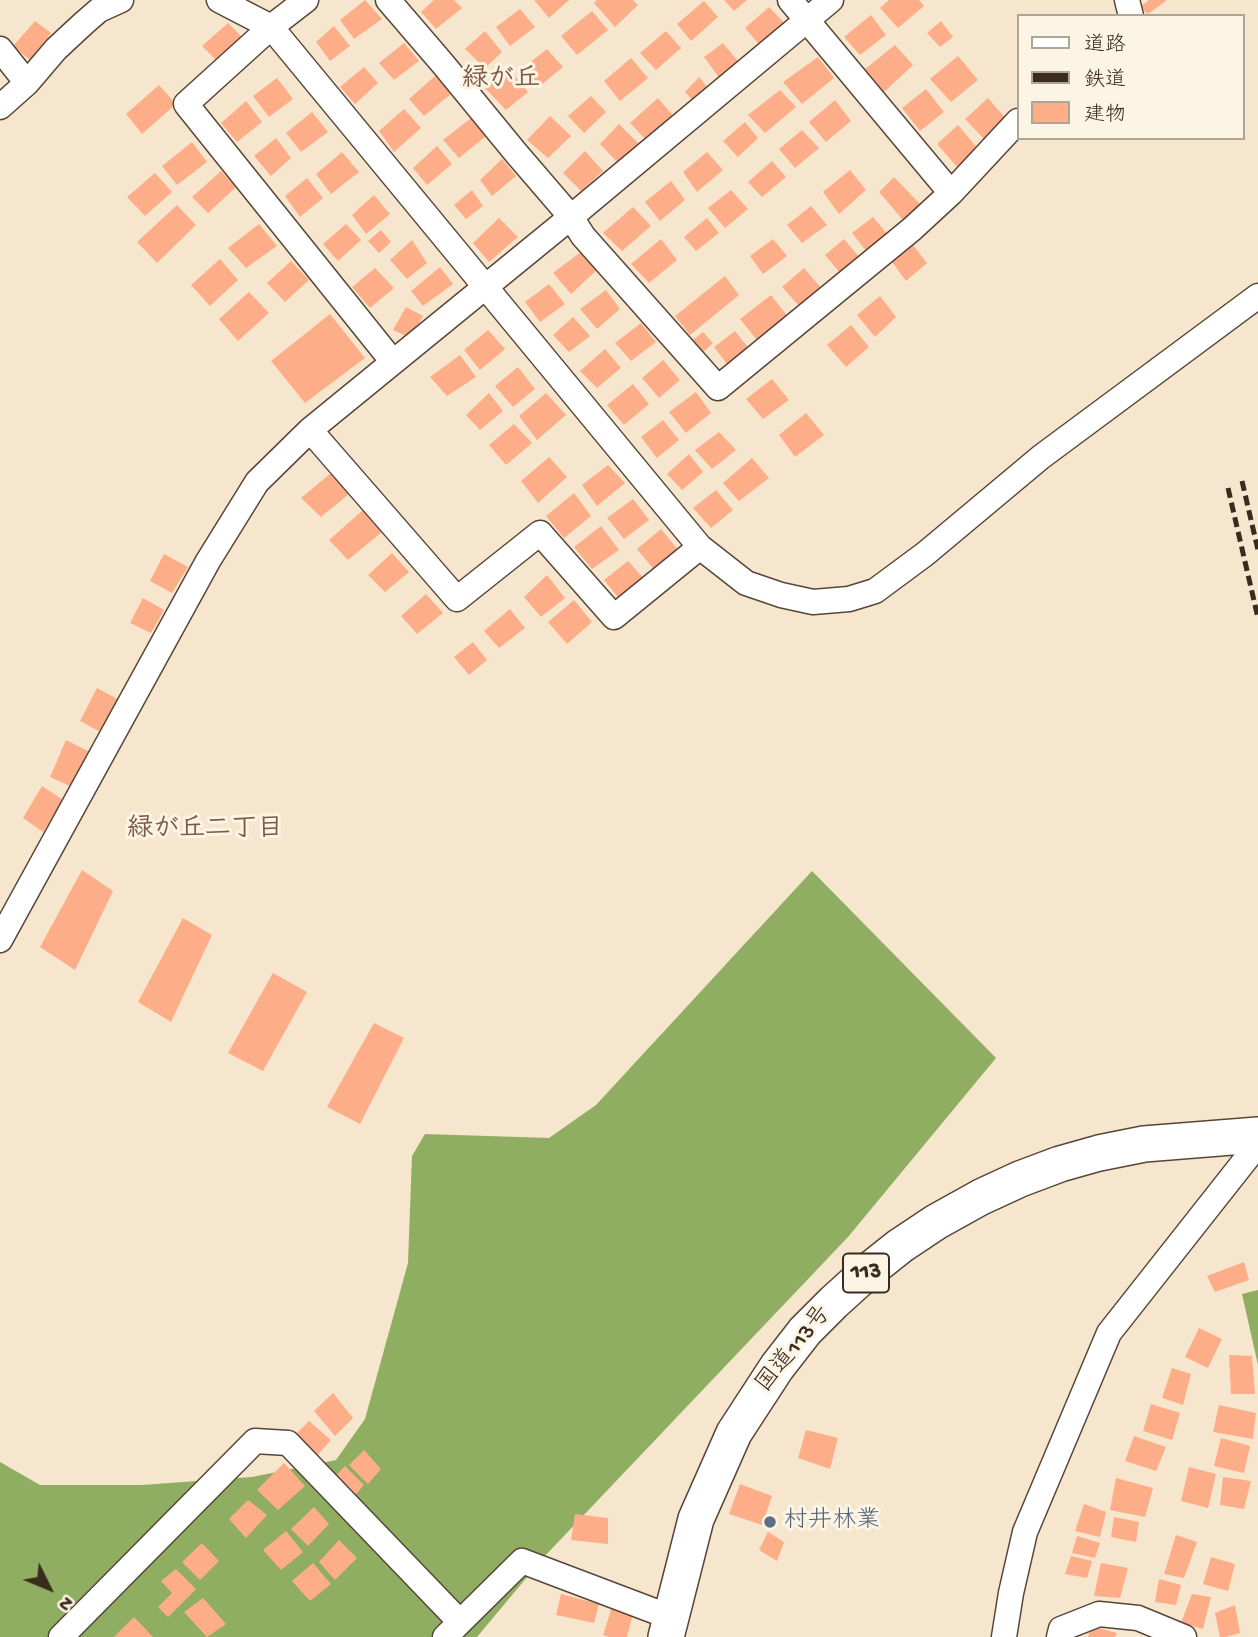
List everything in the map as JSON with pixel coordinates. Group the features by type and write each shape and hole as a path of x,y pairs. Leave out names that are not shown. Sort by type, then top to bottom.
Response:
{"highway":[{"name":"国道113号","path":"668,1627 696,1519 734,1433 770,1377 805,1331 866,1273 936,1222 1010,1183 1060,1164 1144,1144 1258,1135"}],"street":[{"path":"0,107 27,83 56,49 84,23 99,10 121,0"},
{"path":"219,0 271,27 700,547 746,583 781,595 813,602 849,598 875,591 925,554 1041,457 1258,296"},
{"path":"306,0 271,27 186,104 393,362"},
{"path":"388,0 571,217 583,236 718,388 912,229 951,193 1016,123"},
{"path":"789,0 951,193"},
{"path":"0,940 208,561 257,482 310,430 831,0"},
{"path":"0,49 27,83"},
{"path":"310,430 457,599 540,533 614,617 700,547"},
{"path":"1003,1637 1025,1532 1110,1333 1258,1144"},
{"path":"61,1637 255,1441 288,1443 453,1630 522,1561 668,1627"},
{"path":"1059,1637 1061,1629 1099,1614 1135,1627 1184,1637"}],"green space":[{"path":"812,871 996,1058 848,1237 543,1558 477,1637 0,1637 0,1462 40,1485 142,1485 252,1477 336,1460 365,1419 408,1263 412,1156 425,1134 549,1138 596,1105"},
{"path":"1258,1290 1258,1365 1242,1294"}],"building":[{"path":"365,0 382,19 354,39 340,20"},
{"path":"434,0 454,0 462,8 436,29 421,12"},
{"path":"534,0 569,0 549,18"},
{"path":"597,0 633,0 638,5 615,27 594,3"},
{"path":"724,0 747,0 734,11"},
{"path":"889,0 919,0 924,6 898,28 880,8"},
{"path":"1149,0 1167,0 1148,14 1140,7"},
{"path":"704,1 718,17 691,41 677,24"},
{"path":"769,7 787,26 762,48 745,28"},
{"path":"520,9 535,27 510,46 496,27"},
{"path":"592,11 608,30 577,55 561,36"},
{"path":"871,15 886,35 860,55 844,37"},
{"path":"35,21 51,33 30,60 13,46"},
{"path":"941,21 953,37 940,47 927,33"},
{"path":"228,23 246,41 220,64 202,46"},
{"path":"334,26 350,46 330,61 316,42"},
{"path":"485,31 502,52 485,68 465,49"},
{"path":"666,31 681,48 656,70 640,53"},
{"path":"404,43 419,61 394,80 379,63"},
{"path":"723,43 741,65 721,80 704,57"},
{"path":"895,45 913,65 883,93 864,70"},
{"path":"547,49 563,67 540,86 523,68"},
{"path":"958,56 978,80 951,102 930,79"},
{"path":"818,57 834,78 802,104 783,82"},
{"path":"631,58 648,78 620,101 604,81"},
{"path":"364,67 378,83 355,104 340,87"},
{"path":"509,69 528,92 506,110 485,88"},
{"path":"435,76 451,94 424,116 409,99"},
{"path":"699,77 710,90 695,103 685,92"},
{"path":"277,78 293,99 269,117 253,96"},
{"path":"159,85 176,104 142,134 126,114"},
{"path":"926,89 944,112 920,131 902,108"},
{"path":"780,90 796,107 765,133 748,115"},
{"path":"591,96 606,112 584,133 568,116"},
{"path":"658,98 674,117 647,141 630,123"},
{"path":"988,98 1007,120 986,141 965,119"},
{"path":"835,100 851,121 826,142 809,122"},
{"path":"246,101 262,122 237,142 221,123"},
{"path":"404,109 421,128 394,152 379,131"},
{"path":"312,112 328,132 301,152 286,133"},
{"path":"550,116 571,136 548,158 527,140"},
{"path":"471,118 486,136 459,158 443,140"},
{"path":"745,122 758,138 738,157 723,141"},
{"path":"619,124 639,144 618,163 600,144"},
{"path":"958,125 978,149 958,168 937,144"},
{"path":"802,130 819,148 795,168 779,149"},
{"path":"276,138 291,158 271,176 254,156"},
{"path":"192,142 207,162 177,185 162,166"},
{"path":"437,146 452,164 427,185 413,168"},
{"path":"585,151 603,171 581,191 563,173"},
{"path":"342,152 359,172 331,194 316,174"},
{"path":"707,152 723,170 697,192 683,172"},
{"path":"502,159 516,176 492,196 480,180"},
{"path":"772,161 786,177 762,197 748,182"},
{"path":"850,170 866,190 839,214 823,192"},
{"path":"221,171 236,187 208,213 192,197"},
{"path":"155,173 172,192 145,216 127,197"},
{"path":"894,177 920,204 903,220 879,192"},
{"path":"307,178 323,198 300,217 285,196"},
{"path":"671,181 685,200 660,221 645,202"},
{"path":"472,190 483,206 466,219 454,205"},
{"path":"731,190 748,209 725,228 708,208"},
{"path":"374,195 390,214 366,234 352,215"},
{"path":"177,205 196,225 157,263 137,242"},
{"path":"811,206 827,225 802,243 787,225"},
{"path":"633,207 651,226 622,251 603,233"},
{"path":"873,217 888,235 867,252 852,233"},
{"path":"499,218 518,237 489,262 473,243"},
{"path":"707,218 719,233 696,251 684,237"},
{"path":"259,224 277,246 246,268 228,248"},
{"path":"346,224 361,240 338,261 323,244"},
{"path":"381,230 391,242 379,253 368,241"},
{"path":"661,239 677,260 649,283 631,264"},
{"path":"773,239 787,256 763,274 750,256"},
{"path":"844,239 860,258 840,273 825,255"},
{"path":"412,240 427,263 407,279 390,260"},
{"path":"913,245 927,263 906,281 892,262"},
{"path":"582,251 598,269 571,294 553,273"},
{"path":"220,259 238,280 210,306 191,285"},
{"path":"291,261 309,280 285,302 267,283"},
{"path":"440,267 453,284 423,306 411,291"},
{"path":"375,268 394,288 370,308 352,287"},
{"path":"804,268 821,288 799,306 782,287"},
{"path":"725,276 739,295 690,335 675,316"},
{"path":"549,284 565,304 540,322 525,302"},
{"path":"606,290 620,309 597,329 580,309"},
{"path":"249,292 269,313 238,341 219,319"},
{"path":"771,295 788,317 757,340 740,319"},
{"path":"880,296 896,317 875,337 857,315"},
{"path":"406,307 423,316 411,338 393,330"},
{"path":"330,314 365,358 305,403 271,361"},
{"path":"573,317 590,336 569,352 553,335"},
{"path":"641,323 656,342 631,361 615,343"},
{"path":"851,325 869,347 846,367 827,345"},
{"path":"488,330 505,349 480,370 464,350"},
{"path":"735,331 750,350 730,368 714,347"},
{"path":"703,332 713,343 701,354 690,342"},
{"path":"605,349 621,368 597,388 580,371"},
{"path":"460,355 476,377 447,396 430,377"},
{"path":"663,360 680,380 659,398 642,378"},
{"path":"518,367 535,389 513,407 495,386"},
{"path":"772,379 789,400 763,419 746,399"},
{"path":"633,384 649,404 624,425 607,405"},
{"path":"696,392 711,413 686,433 669,412"},
{"path":"489,393 503,411 480,430 466,415"},
{"path":"546,393 566,415 537,440 519,416"},
{"path":"806,413 824,435 795,457 779,435"},
{"path":"663,420 679,440 657,458 641,437"},
{"path":"514,424 532,443 506,465 489,445"},
{"path":"719,432 736,450 712,469 695,450"},
{"path":"689,454 703,472 682,490 667,474"},
{"path":"549,457 567,477 538,503 521,481"},
{"path":"752,458 769,478 739,501 723,483"},
{"path":"608,465 625,483 597,506 582,485"},
{"path":"331,473 349,494 321,517 301,498"},
{"path":"716,490 733,510 711,528 693,508"},
{"path":"574,493 591,516 564,538 546,516"},
{"path":"633,499 649,520 624,539 607,518"},
{"path":"363,510 382,532 348,560 329,540"},
{"path":"601,526 619,550 592,569 574,547"},
{"path":"661,529 679,551 656,572 637,549"},
{"path":"392,553 409,572 385,592 368,575"},
{"path":"164,554 188,567 172,593 150,581"},
{"path":"628,561 646,581 622,602 604,580"},
{"path":"547,575 565,598 541,617 524,597"},
{"path":"426,594 443,613 417,634 401,616"},
{"path":"143,598 164,610 151,633 130,623"},
{"path":"574,600 592,622 567,644 548,622"},
{"path":"510,609 525,628 499,648 484,631"},
{"path":"473,642 487,660 469,675 454,657"},
{"path":"97,688 121,701 104,734 80,721"},
{"path":"66,740 90,752 72,787 50,777"},
{"path":"42,786 63,800 43,832 23,818"},
{"path":"82,870 113,891 75,970 40,947"},
{"path":"183,918 212,935 171,1022 138,1002"},
{"path":"273,973 307,992 263,1071 228,1053"},
{"path":"374,1023 404,1038 360,1124 327,1107"},
{"path":"1244,1262 1249,1280 1215,1292 1207,1276"},
{"path":"1199,1328 1222,1339 1208,1368 1185,1357"},
{"path":"1229,1355 1252,1356 1255,1394 1231,1394"},
{"path":"1172,1368 1191,1374 1183,1405 1162,1398"},
{"path":"333,1393 353,1418 335,1436 314,1411"},
{"path":"1151,1404 1180,1413 1172,1440 1143,1431"},
{"path":"1219,1405 1256,1413 1253,1439 1213,1432"},
{"path":"309,1421 331,1440 316,1457 295,1435"},
{"path":"806,1430 838,1438 830,1469 798,1458"},
{"path":"1134,1436 1166,1447 1156,1471 1125,1461"},
{"path":"1221,1438 1250,1446 1244,1473 1214,1466"},
{"path":"364,1450 381,1469 368,1484 349,1465"},
{"path":"284,1463 305,1486 278,1510 257,1490"},
{"path":"345,1466 364,1485 352,1499 332,1480"},
{"path":"1189,1467 1216,1474 1208,1508 1181,1501"},
{"path":"1223,1477 1251,1481 1244,1509 1220,1505"},
{"path":"1116,1478 1153,1488 1145,1517 1110,1510"},
{"path":"740,1484 772,1496 762,1525 729,1514"},
{"path":"248,1500 267,1515 246,1538 229,1519"},
{"path":"1084,1504 1106,1512 1100,1537 1075,1531"},
{"path":"314,1507 329,1524 308,1546 291,1529"},
{"path":"575,1514 608,1518 608,1544 571,1540"},
{"path":"1114,1517 1139,1522 1136,1542 1111,1537"},
{"path":"286,1531 303,1552 281,1570 263,1550"},
{"path":"768,1532 784,1542 777,1561 759,1550"},
{"path":"1176,1535 1197,1542 1184,1578 1164,1574"},
{"path":"1077,1536 1100,1543 1095,1558 1072,1553"},
{"path":"339,1540 357,1558 335,1580 319,1562"},
{"path":"202,1543 219,1561 200,1580 182,1562"},
{"path":"1071,1556 1092,1561 1087,1578 1065,1574"},
{"path":"1211,1557 1235,1564 1228,1591 1203,1584"},
{"path":"313,1563 331,1584 310,1601 292,1581"},
{"path":"1101,1563 1128,1568 1120,1598 1094,1596"},
{"path":"176,1569 196,1589 168,1617 158,1607 172,1593 161,1581"},
{"path":"1159,1579 1181,1585 1176,1605 1155,1602"},
{"path":"561,1594 599,1604 594,1623 556,1615"},
{"path":"1192,1594 1211,1597 1203,1629 1181,1623"},
{"path":"203,1598 226,1624 207,1637 184,1612"},
{"path":"1235,1605 1240,1633 1220,1637 1215,1613"},
{"path":"612,1607 634,1610 627,1637 603,1635"},
{"path":"134,1617 153,1637 114,1637"},
{"path":"1091,1626 1117,1633 1115,1637 1088,1637"}],"railway":[{"path":"1242,481 1258,550"},
{"path":"1228,488 1258,618"}],"place":[{"name":"村井林業","path":"770,1522"}],"district":[{"name":"緑が丘","path":"501,81"},
{"name":"緑が丘二丁目","path":"205,831"}]}
